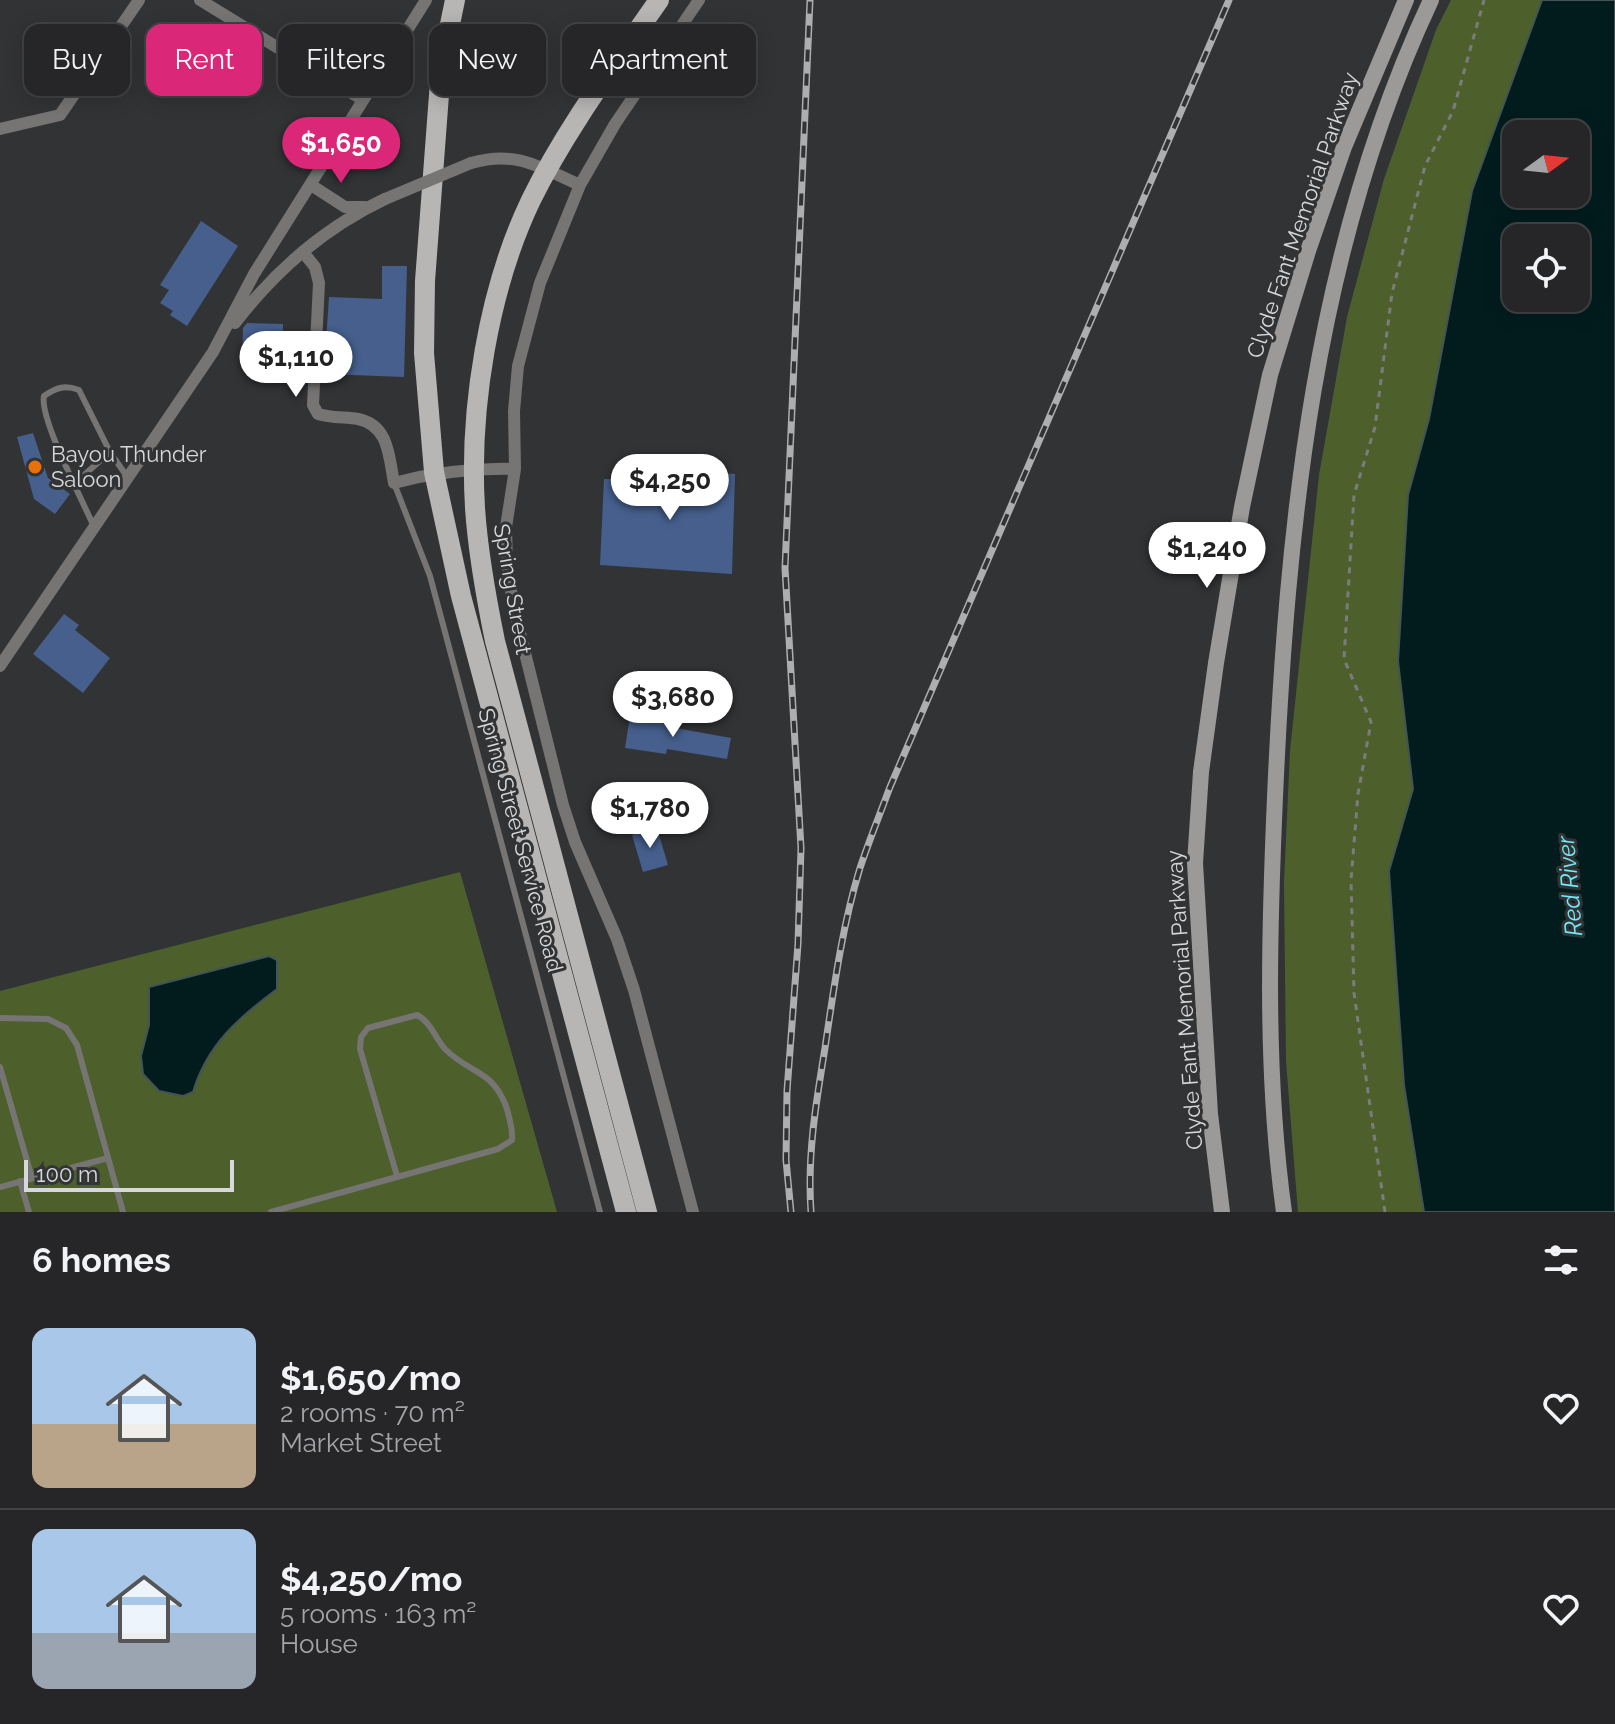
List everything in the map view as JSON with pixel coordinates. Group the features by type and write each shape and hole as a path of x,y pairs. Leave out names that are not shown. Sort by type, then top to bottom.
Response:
{"main road":[{"name":"Spring Street","path":"455,0 441,68 425,281 424,353 434,472 461,596 626,1212"},
{"name":"Spring Street","path":"647,1212 495,641 479,548 475,468 479,402 493,311 520,227 548,171 595,93 659,0"},
{"name":"Clyde Fant Memorial Parkway","path":"1222,1212 1210,1114 1195,863 1201,772 1216,663 1242,507 1270,375 1344,147 1406,0"},
{"name":"Clyde Fant Memorial Parkway","path":"1284,1212 1274,1112 1271,881 1283,653 1302,462 1321,344 1341,257 1370,156 1397,80 1431,0"}],"street":[{"path":"0,129 60,115 139,0"},
{"path":"200,0 363,100"},
{"path":"213,352 254,274 426,0"},
{"path":"693,1212 634,990 617,939 575,842 563,805 514,609 507,565 506,527 515,469 514,411 518,366 540,283 580,185 615,124 699,0"},
{"path":"0,666 213,352 255,297 303,252 369,206 471,163 517,158 580,185"},
{"path":"311,185 345,207 356,209 369,206"},
{"path":"303,252 315,267 319,283 313,405 318,414 361,420 378,429 387,446 394,483 434,472 475,468 515,469"}],"lane":[{"path":"94,527 42,406 44,396 53,389 66,386 79,390 110,452 128,478"},
{"path":"75,483 110,452"},
{"name":"Spring Street Service Road","path":"394,483 430,576 600,1212"},
{"path":"271,1212 498,1149 512,1140 513,1130 501,1092 489,1077 455,1058 424,1018 417,1015 368,1028 361,1037 360,1049 397,1176"},
{"path":"0,1018 48,1019 66,1028 77,1045 123,1212"},
{"path":"0,1067 32,1178"},
{"path":"0,1187 108,1158"},
{"path":"20,1181 29,1212"}],"path":[{"path":"1385,1212 1354,993 1351,880 1358,794 1371,722 1344,659 1354,495 1375,427 1392,293 1425,166 1453,111 1484,0"}],"green space":[{"path":"1451,0 1542,0 1472,191 1429,419 1408,495 1398,661 1413,789 1389,871 1425,1212 1298,1212 1286,1061 1284,882 1290,751 1319,475 1347,317 1384,179 1436,30"},
{"path":"460,872 557,1212 0,1212 0,991"}],"water":[{"name":"Red River","path":"1542,0 1615,0 1615,1212 1424,1212 1404,1085 1389,871 1413,789 1398,661 1408,495 1429,419 1472,191"},
{"path":"269,956 277,960 277,989 249,1011 215,1046 193,1092 183,1096 159,1091 143,1074 141,1056 149,1025 149,987"}],"building":[{"path":"201,221 238,246 187,326 170,315 173,311 160,303 169,290 160,285"},
{"path":"382,266 407,266 404,377 326,374 329,297 382,299"},
{"path":"247,323 283,324 283,337 307,338 306,371 242,369 243,328"},
{"name":"Bayou Thunder Saloon","path":"33,433 48,478 70,494 55,514 34,499 17,437"},
{"path":"669,468 735,474 732,574 600,565 604,479 668,481"},
{"path":"64,614 79,625 75,630 110,658 83,693 33,654"},
{"path":"630,716 731,738 727,759 667,749 666,754 625,748"},
{"path":"657,828 668,865 643,872 632,835"}],"railway":[{"path":"791,1212 786,1160 787,1091 798,944 801,848 785,568 810,0"},
{"path":"811,1212 811,1150 818,1089 843,935 863,858 890,787 1229,0"}],"place":[{"name":"Bayou Thunder Saloon","path":"35,467"}]}
